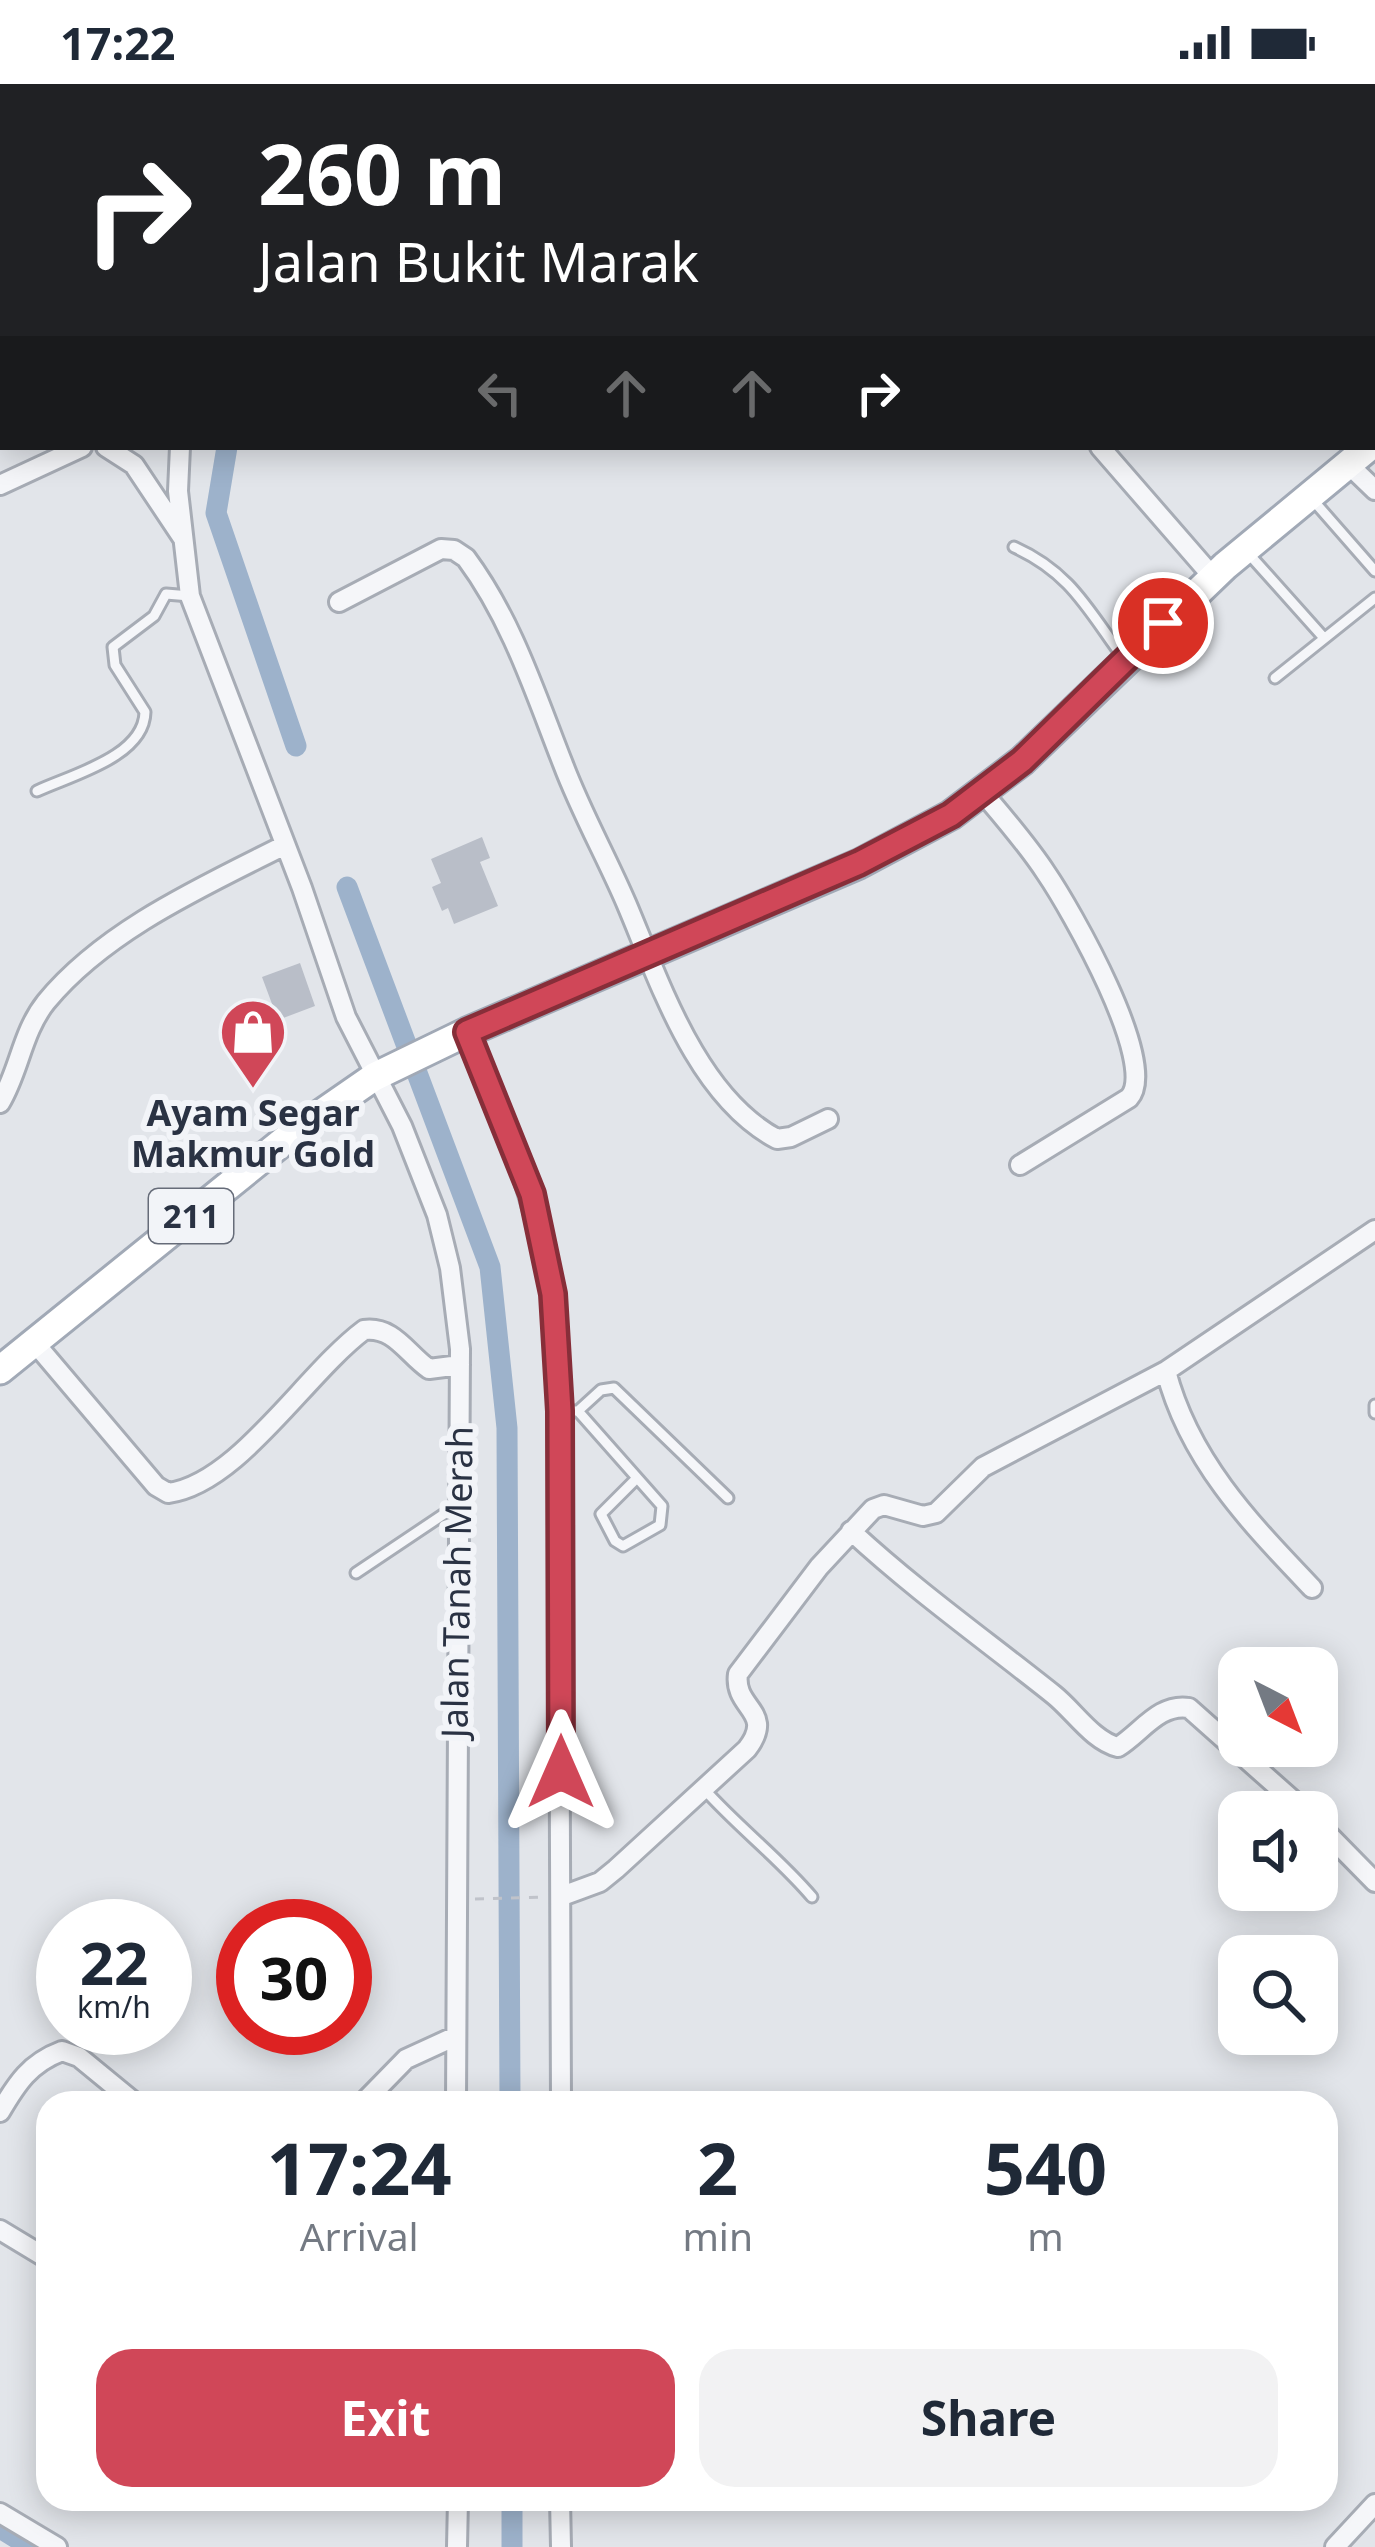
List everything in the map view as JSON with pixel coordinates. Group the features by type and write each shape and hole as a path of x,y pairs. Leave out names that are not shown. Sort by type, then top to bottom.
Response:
{"main road":[{"name":"211","path":"0,1370 296,1131 381,1073 904,842 982,793 1244,549 1363,450"}],"street":[{"path":"0,485 76,450"},
{"path":"111,450 134,465 182,537"},
{"name":"Jalan Tanah Merah","path":"180,450 182,537 190,596 346,1017 381,1073 437,1215 457,1312 456,2091"},
{"path":"1103,450 1213,577"},
{"path":"1369,450 1375,490"},
{"path":"339,602 441,549 466,558 532,676 563,764 646,955 700,1060 718,1086 777,1139 827,1119"},
{"path":"982,793 1050,879 1124,1020 1137,1077 1129,1098 1020,1166"},
{"path":"0,1103 31,1024 46,1001 82,967 125,934 285,845"},
{"path":"460,1035 516,1151 544,1238 569,1411 552,1896 560,2091"},
{"path":"552,1896 600,1882 758,1735 759,1723 736,1686 738,1673 851,1531 884,1505 922,1516 936,1513 983,1467 1166,1371 1375,1230"},
{"path":"34,1342 156,1486 168,1493 221,1473 296,1392 364,1330 377,1329 400,1342 429,1369 460,1365"},
{"path":"1166,1371 1176,1408 1230,1500 1312,1588"},
{"path":"851,1531 963,1628 1058,1698 1107,1744 1118,1748 1164,1710 1189,1708 1282,1791"},
{"path":"1338,1844 1375,1882"},
{"path":"375,2091 406,2059 456,2036"},
{"path":"0,2112 38,2060 62,2051 79,2057 120,2091"},
{"path":"0,2230 36,2252"},
{"path":"1335,2547 1375,2504"},
{"path":"457,2547 458,2511"},
{"path":"560,2511 561,2547"},
{"path":"0,2513 16,2536 57,2547"}],"lane":[{"path":"1309,495 1375,571"},
{"path":"1014,547 1044,560 1065,577 1125,661"},
{"path":"1244,549 1324,638"},
{"path":"37,791 114,754 138,737 145,712 115,664 113,647 154,616 166,594 190,596"},
{"path":"1275,678 1375,598"},
{"path":"637,1478 601,1514 615,1541 623,1546 660,1525 665,1516 637,1478 569,1411 602,1390 614,1388 728,1498"},
{"path":"356,1573 457,1505"},
{"path":"704,1789 748,1838 779,1858 812,1898"}],"path":[{"path":"481,1899 552,1896"}],"building":[{"path":"482,837 490,858 480,862 498,906 454,924 448,908 442,911 432,887 441,883 431,859"},
{"path":"300,963 315,1006 278,1020 262,977"}],"waterway":[{"path":"226,450 216,513 296,746"},
{"path":"347,887 490,1267 507,1428 510,2091"},
{"path":"512,2511 512,2547"},
{"path":"0,2528 31,2547"}],"place":[{"name":"Ayam Segar Makmur Gold","path":"253,1091"}],"route":[{"path":"561,1772 560,1411 553,1294 532,1194 467,1032 859,863 951,815 1022,761 1163,623"}]}
